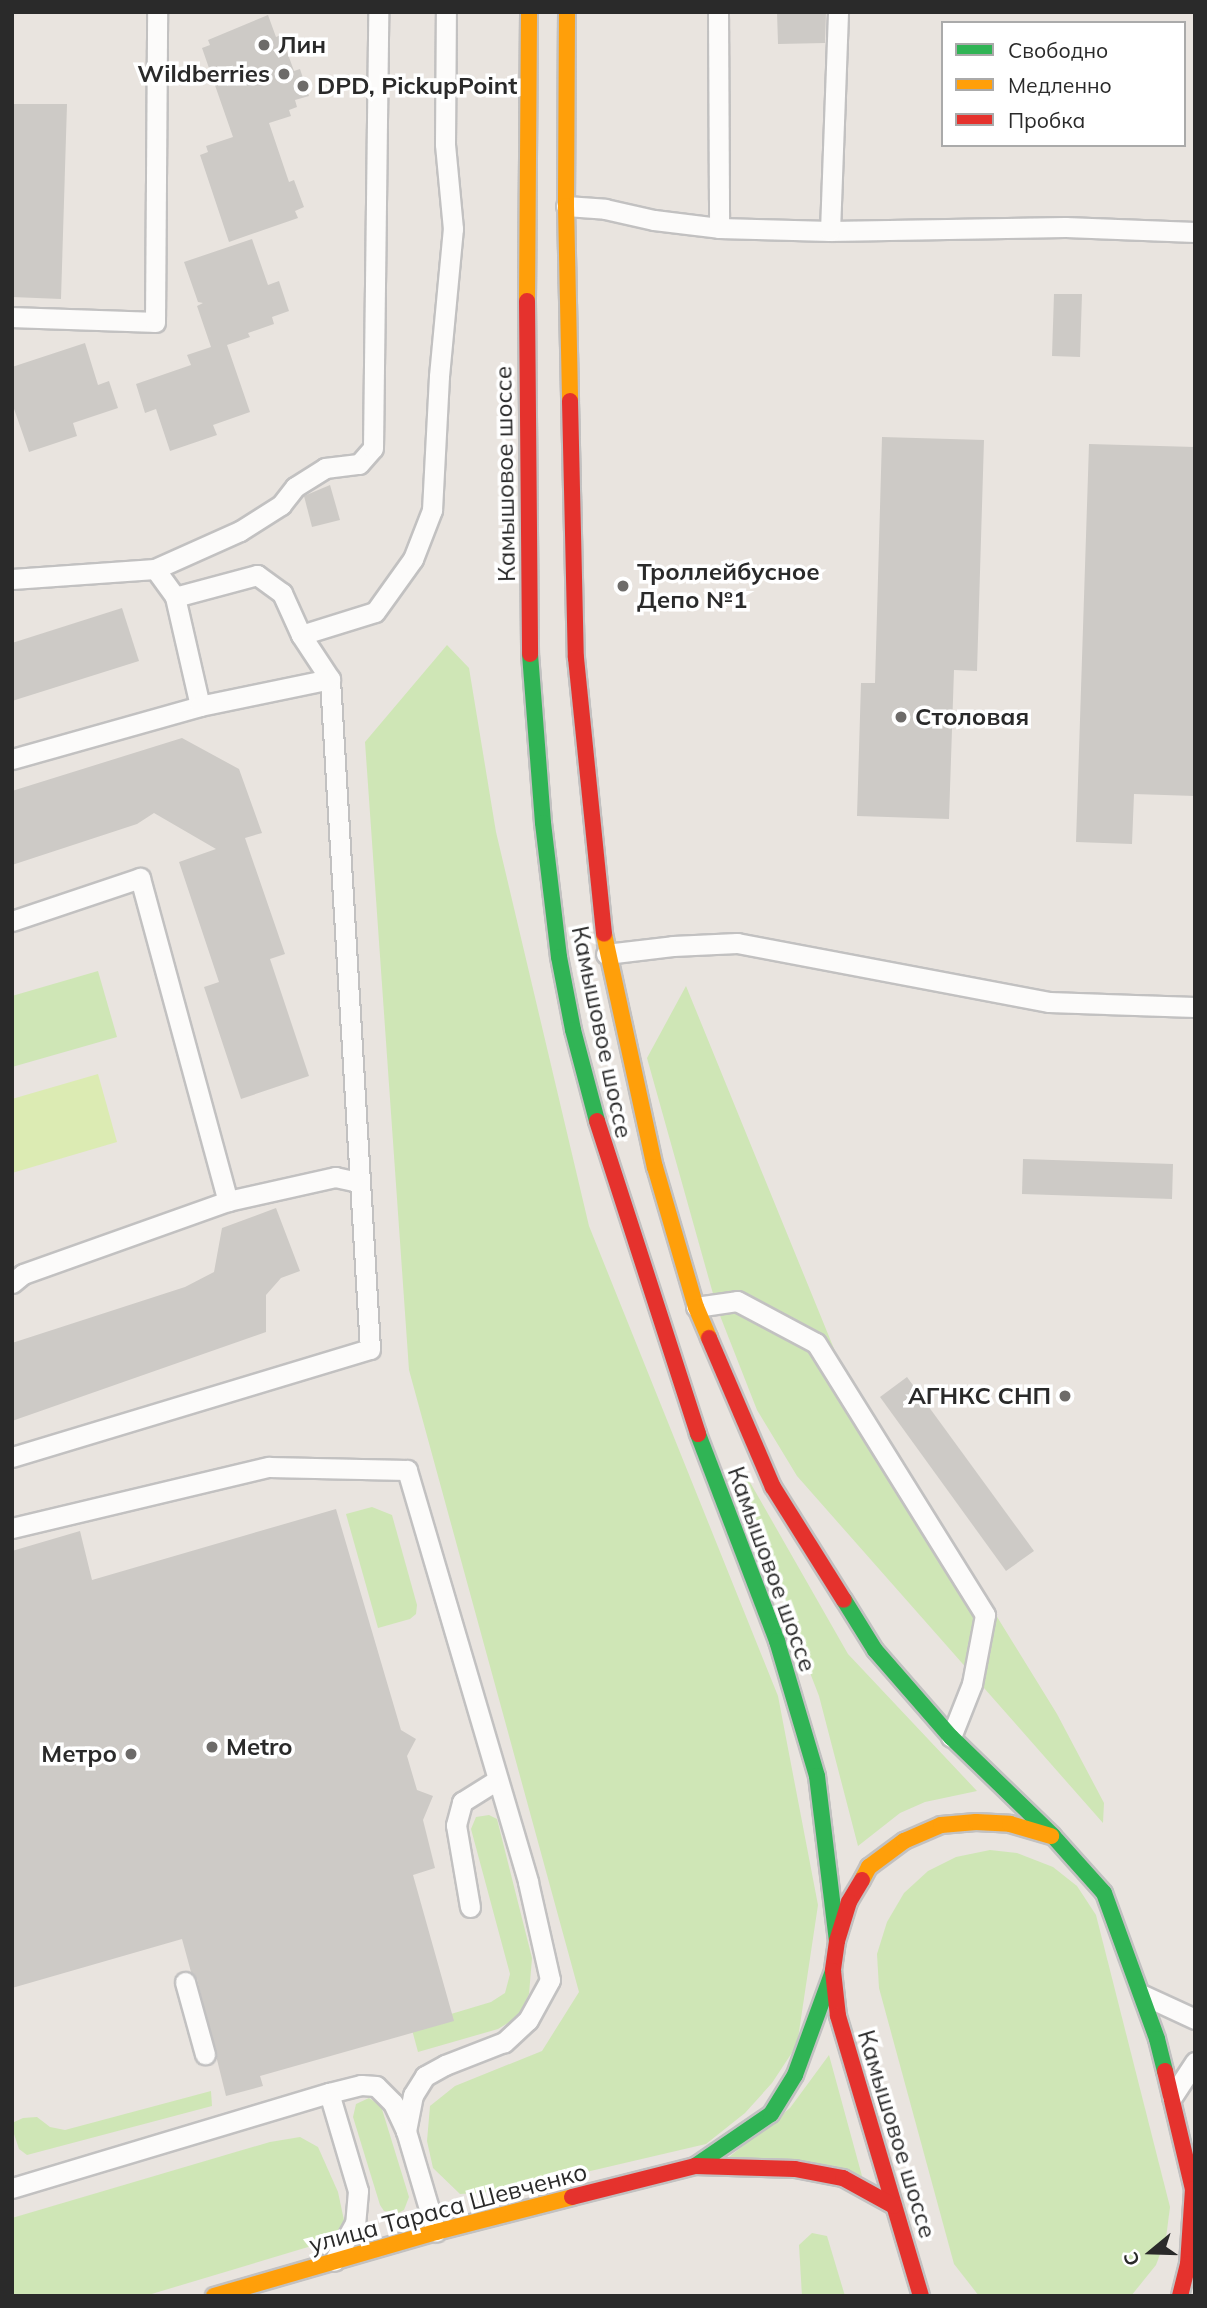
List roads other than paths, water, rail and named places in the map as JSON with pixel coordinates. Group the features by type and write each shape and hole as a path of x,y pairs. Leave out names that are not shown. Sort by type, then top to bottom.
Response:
{"main road":[{"name":"Камышовое шоссе","path":"529,12 527,329 530,657 542,823 559,957 573,1030 605,1153 705,1454 776,1641 817,1776 836,1941 833,1972 838,2016 921,2296"},
{"name":"Камышовое шоссе","path":"567,12 566,206 576,658 606,954 654,1167 696,1307 773,1488 875,1650 951,1737 1053,1836 1104,1893 1143,1994 1172,2098 1193,2189 1188,2264 1180,2296"},
{"name":"Камышовое шоссе","path":"836,1941 849,1902 869,1867 904,1841 941,1825 976,1822 1010,1824 1053,1836"},
{"name":"улица Тараса Шевченко","path":"695,2166 771,2114 795,2075 833,1972"},
{"name":"улица Тараса Шевченко","path":"214,2296 436,2232 695,2166 795,2169 843,2178 894,2206"},
{"path":"1165,2296 1188,2264"}],"lane":[{"path":"12,317 155,322 157,12"},
{"path":"12,579 155,569 240,531 281,505 295,487 325,468 359,464 373,448 378,12"},
{"path":"302,635 375,612 413,559 432,510 439,376 453,229 444,144 446,12"},
{"path":"719,12 719,228"},
{"path":"830,231 838,12"},
{"path":"566,206 605,209 654,220 719,228 830,231 1065,227 1195,232"},
{"path":"155,569 174,597 200,706"},
{"path":"12,1457 370,1349 330,679 302,635 282,593 257,575 174,597"},
{"path":"12,758 200,706 330,679"},
{"path":"12,921 140,878 228,1201"},
{"path":"606,954 673,946 737,943 1049,1002 1195,1007"},
{"path":"12,1283 23,1274 228,1201 335,1177 359,1182"},
{"path":"696,1307 737,1301 816,1343 985,1615 972,1684 951,1737"},
{"path":"12,1528 269,1467 407,1470 528,1882 550,1980 528,2020 504,2042 445,2064 425,2076 414,2095 406,2131"},
{"path":"470,1907 456,1825 462,1802 496,1780"},
{"path":"185,1982 205,2054"},
{"path":"1143,1994 1195,2019"},
{"path":"1172,2098 1195,2062"},
{"path":"12,2188 329,2093 361,2085 376,2086 393,2103 406,2131 436,2232"},
{"path":"329,2093 358,2191 355,2223 333,2262"}],"place":[{"name":"Лин","path":"264,45"},
{"name":"Wildberries","path":"284,74"},
{"name":"DPD, PickupPoint","path":"303,86"},
{"name":"Троллейбусное Депо №1","path":"623,586"},
{"name":"Столовая","path":"901,717"},
{"name":"АГНКС СНП","path":"1065,1396"},
{"name":"Metro","path":"212,1747"},
{"name":"Метро","path":"131,1754"}]}
